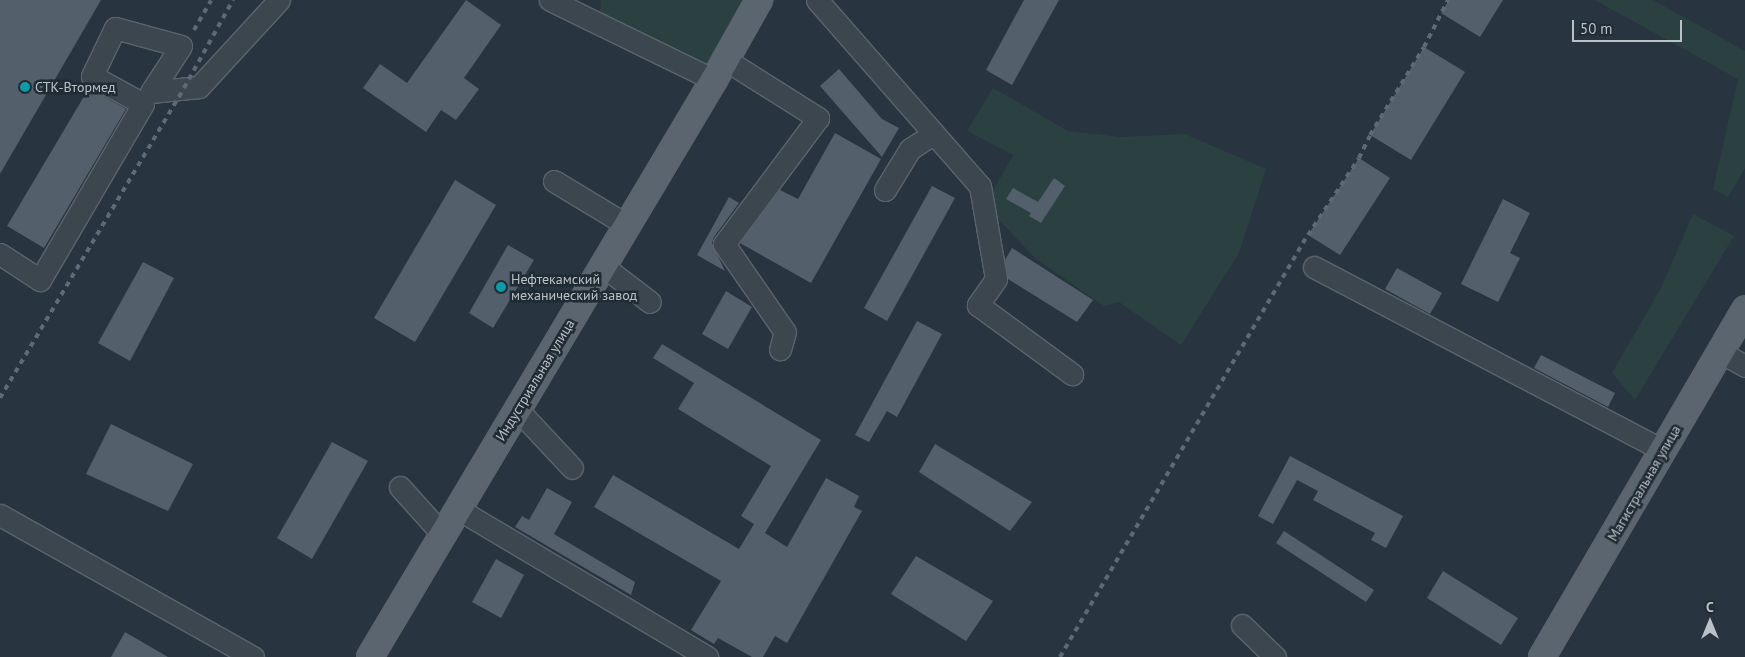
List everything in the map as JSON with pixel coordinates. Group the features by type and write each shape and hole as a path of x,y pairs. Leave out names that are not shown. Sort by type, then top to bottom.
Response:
{"main road":[{"name":"Индустриальная улица","path":"370,657 720,70 759,0"},
{"name":"Магистральная улица","path":"1542,657 1745,309"}],"lane":[{"path":"0,254 40,280 143,104 92,76 115,28 181,46 151,92 199,87 279,0"},
{"path":"550,0 720,70 818,118 724,244 784,332 780,349"},
{"path":"817,0 980,186 996,279 978,305 1072,374"},
{"path":"885,190 910,149 934,134"},
{"path":"554,181 628,225"},
{"path":"603,266 650,302"},
{"path":"1314,267 1663,450"},
{"path":"1720,352 1745,366"},
{"path":"518,410 572,468"},
{"path":"400,488 443,535"},
{"path":"458,510 707,657"},
{"path":"0,515 253,657"},
{"path":"1242,624 1275,657"}],"green space":[{"path":"601,0 749,0 715,57 692,72 599,26"},
{"path":"1595,0 1653,0 1745,51 1745,168 1728,197 1713,189 1738,79"},
{"path":"993,88 1068,131 1121,137 1185,134 1266,169 1239,253 1181,345 1119,302 1104,306 1036,259 985,205 1013,155 967,131"},
{"path":"1693,214 1734,236 1635,400 1612,373 1660,290"}],"building":[{"name":"СТК-Втормед","path":"0,0 101,0 0,174"},
{"path":"466,0 501,25 464,78 479,89 456,120 441,110 426,132 363,88 380,64 407,83"},
{"path":"1024,0 1059,0 1012,85 986,70"},
{"path":"1449,0 1503,0 1480,37 1441,13"},
{"path":"1424,47 1465,72 1411,160 1370,135"},
{"path":"839,69 882,119 899,128 882,157 820,86"},
{"path":"89,88 126,109 44,248 7,226"},
{"path":"835,133 881,159 811,283 740,243 780,190 798,199"},
{"path":"1359,158 1390,178 1340,255 1308,235"},
{"path":"1054,178 1065,186 1041,223 1029,216 1031,213 1006,199 1013,188 1038,202"},
{"path":"455,180 496,205 415,342 374,318"},
{"path":"932,186 955,198 887,321 864,308"},
{"path":"729,197 739,203 714,237 712,243 725,271 697,255"},
{"path":"1503,199 1530,213 1510,253 1520,258 1498,302 1461,284"},
{"name":"Нефтекамский механический завод","path":"508,245 534,260 493,328 469,313"},
{"path":"1012,248 1093,300 1077,322 1008,279 1005,260"},
{"path":"143,262 174,278 130,361 98,343"},
{"path":"1397,268 1442,293 1430,314 1385,289"},
{"path":"726,291 752,307 728,349 702,334"},
{"path":"917,321 942,334 897,417 887,411 869,442 855,435"},
{"path":"662,344 821,440 765,533 787,547 826,478 859,496 854,507 862,511 787,643 775,636 763,657 752,657 718,638 714,644 691,630 721,581 594,507 613,475 739,549 754,524 741,516 771,466 678,409 694,383 653,358"},
{"path":"1541,355 1615,393 1608,407 1534,368"},
{"path":"111,424 193,464 168,511 86,474"},
{"path":"332,442 368,461 312,559 277,538"},
{"path":"935,444 1032,502 1010,531 919,472"},
{"path":"1290,456 1403,516 1386,548 1371,540 1375,533 1313,500 1318,491 1297,480 1273,524 1258,516"},
{"path":"547,488 572,502 554,534 635,582 631,595 515,527 522,516 529,520"},
{"path":"1284,531 1374,590 1366,602 1276,543"},
{"path":"916,556 993,601 966,641 891,594"},
{"path":"496,559 524,575 501,618 472,602"},
{"path":"1443,571 1518,618 1501,645 1427,598"},
{"path":"125,632 168,657 111,657"}],"railway":[{"path":"194,30 211,0"},
{"path":"0,398 184,88 233,0"},
{"path":"1060,657 1308,235 1359,158 1370,135 1424,47 1448,0"}],"place":[{"name":"СТК-Втормед","path":"25,87"},
{"name":"Нефтекамский механический завод","path":"501,287"}]}
